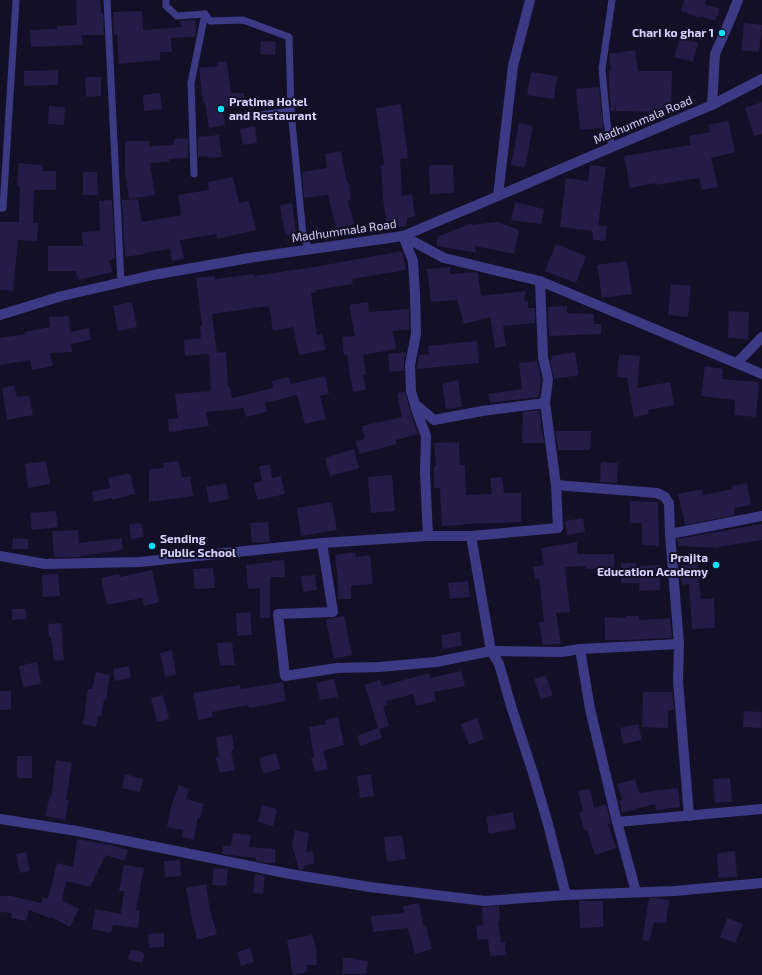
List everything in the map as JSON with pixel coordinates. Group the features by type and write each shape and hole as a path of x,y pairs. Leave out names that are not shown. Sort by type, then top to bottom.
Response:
{"street":[{"path":"498,196 513,66 530,0"},
{"path":"712,105 715,54 738,0"},
{"name":"Madhummala Road","path":"0,315 62,296 153,275 309,249 403,236 712,105 762,79"},
{"path":"403,236 444,258 540,281 762,374"},
{"path":"403,236 413,261 416,334 410,365 411,391 416,412 426,436 425,472 428,536"},
{"path":"0,556 45,564 140,562 322,543 428,536 471,536 558,528 556,485 545,403 548,379 543,357 540,281"},
{"path":"737,363 762,337"},
{"path":"415,404 434,420 482,411 545,403"},
{"path":"556,485 657,494 665,497 669,503 679,644 678,681 689,816"},
{"path":"670,534 762,516"},
{"path":"471,536 491,651 499,664 533,773 566,895"},
{"path":"322,543 333,612 278,614 285,676 336,668 379,667 436,662 491,651 562,652 580,649 679,644"},
{"path":"580,649 590,708 617,822 636,892"},
{"path":"617,822 762,809"},
{"path":"0,819 77,831 290,874 370,888 484,901 566,895 675,891 762,883"}],"lane":[{"path":"0,208 3,208 16,0"},
{"path":"107,0 121,282"},
{"path":"166,0 166,6 177,16 205,14"},
{"path":"612,0 602,69 607,123 612,147"},
{"path":"205,14 210,21 243,20 289,37 291,111 303,236 309,249"},
{"path":"194,174 191,83 205,14"},
{"path":"253,116 291,111"}],"building":[{"path":"76,0 100,0 101,13 103,13 104,35 82,35 83,45 31,47 30,30 57,29 57,26 77,25"},
{"path":"684,0 706,0 705,4 720,9 715,21 701,16 700,18 681,11"},
{"path":"142,11 143,30 181,27 180,21 195,20 195,37 171,38 172,52 160,52 160,60 119,64 117,35 114,35 113,12"},
{"path":"744,23 762,25 759,52 741,50"},
{"path":"680,38 698,43 693,62 674,57"},
{"path":"261,41 276,42 275,55 260,54"},
{"path":"635,50 638,71 672,71 671,112 616,111 615,104 614,111 611,111 609,70 611,70 609,54"},
{"path":"227,61 231,93 244,93 244,107 222,107 225,125 209,128 205,103 203,103 199,68 218,66 217,62"},
{"path":"58,70 58,85 24,86 24,71"},
{"path":"531,72 557,76 554,99 527,95"},
{"path":"85,77 101,77 101,96 86,97"},
{"path":"599,87 603,128 580,130 576,89"},
{"path":"160,93 162,109 144,111 143,95"},
{"path":"762,102 762,134 754,136 745,108"},
{"path":"401,104 408,158 400,159 402,196 412,194 415,216 407,218 407,226 387,228 381,166 384,165 376,108"},
{"path":"49,106 65,107 64,125 48,124"},
{"path":"728,121 735,152 711,158 718,187 702,190 699,178 655,185 655,183 630,188 624,156 691,145 689,136 710,132 708,125"},
{"path":"519,123 533,126 525,168 511,165"},
{"path":"255,126 257,143 243,145 240,129"},
{"path":"219,135 222,157 198,157 198,137"},
{"path":"188,138 188,158 169,159 169,162 150,163 155,195 129,199 125,171 125,141 149,141 149,146 174,145 174,139"},
{"path":"341,151 347,183 349,183 351,200 348,201 354,224 336,228 328,195 304,198 302,172 327,168 325,154"},
{"path":"19,163 42,165 42,171 56,171 56,190 34,190 33,223 38,223 37,241 18,240 13,291 0,290 0,222 19,222 20,186 17,186"},
{"path":"429,165 453,165 454,193 430,194"},
{"path":"590,165 606,167 598,225 607,226 605,241 593,240 592,231 560,227 566,178 588,181"},
{"path":"83,172 97,172 98,195 83,195"},
{"path":"233,177 239,203 249,201 256,230 217,239 216,234 180,240 184,259 172,261 170,249 125,257 122,200 138,199 142,222 181,215 178,195 209,190 208,182"},
{"path":"112,200 115,259 109,260 112,272 78,280 76,271 48,271 48,246 83,246 82,232 100,231 99,201"},
{"path":"515,202 544,209 541,224 511,220"},
{"path":"292,203 296,233 285,235 280,205"},
{"path":"498,222 519,230 514,254 475,246 476,253 437,246 437,237 472,223 472,225"},
{"path":"556,244 586,256 576,283 545,271"},
{"path":"402,251 406,270 352,279 353,284 316,290 317,292 311,293 317,335 322,334 326,350 299,355 293,327 273,331 269,306 212,314 217,353 226,352 228,387 230,387 232,398 273,388 272,381 289,377 291,384 325,376 329,394 320,396 326,419 305,424 297,395 265,403 267,412 246,417 244,408 206,412 209,426 169,432 168,419 178,418 175,394 210,391 211,389 209,354 185,356 184,340 201,338 200,326 202,326 196,278 215,276 215,279 254,274 254,276"},
{"path":"627,261 632,294 602,298 597,265"},
{"path":"450,267 450,274 478,273 481,296 526,291 524,301 528,302 528,308 535,308 535,323 503,326 506,346 495,348 490,317 464,324 457,300 431,302 427,269"},
{"path":"671,284 691,286 688,317 668,315"},
{"path":"132,302 137,327 118,331 113,306"},
{"path":"368,302 369,312 409,309 409,330 393,331 396,349 363,355 366,375 363,375 366,390 353,392 347,355 344,355 342,337 355,336 349,305"},
{"path":"567,306 567,313 594,314 594,324 601,324 601,334 549,336 548,307"},
{"path":"729,311 749,312 748,339 728,338"},
{"path":"69,316 70,332 89,328 91,340 71,344 72,352 50,353 53,366 32,370 30,360 0,365 0,338 26,334 25,332 50,327 49,317"},
{"path":"477,341 479,363 417,369 419,355 429,354 428,346"},
{"path":"406,352 404,371 390,372 388,354"},
{"path":"575,352 579,375 554,379 550,360 552,359 551,356"},
{"path":"619,354 640,356 637,388 670,382 674,405 648,410 649,414 634,417 627,378 617,377"},
{"path":"537,361 541,379 539,397 490,403 488,394 522,389 519,363"},
{"path":"705,366 723,369 722,379 759,382 756,417 734,415 735,400 701,396"},
{"path":"458,380 462,407 446,409 442,384"},
{"path":"14,385 17,397 29,395 33,415 7,420 2,388"},
{"path":"405,392 418,434 396,440 397,444 359,454 356,441 365,439 362,426 402,417 397,393"},
{"path":"539,410 544,443 522,443 523,412"},
{"path":"555,431 591,431 590,450 558,450"},
{"path":"459,442 460,465 465,465 466,495 492,494 490,478 502,477 504,493 521,493 521,522 442,526 440,488 434,488 434,466 436,466 434,443"},
{"path":"354,449 359,468 330,476 325,458"},
{"path":"46,461 50,484 28,488 25,464"},
{"path":"179,461 182,478 190,476 193,496 149,502 149,469 164,468 163,463"},
{"path":"601,462 618,463 617,483 600,482"},
{"path":"270,464 272,478 281,476 285,494 258,500 253,483 262,481 259,466"},
{"path":"130,473 135,494 112,500 112,498 94,502 92,492 110,488 108,478"},
{"path":"392,475 395,511 371,513 368,477"},
{"path":"226,483 229,499 209,503 206,487"},
{"path":"747,483 751,505 734,508 735,515 685,525 678,494 702,489 703,495 732,489 731,486"},
{"path":"630,501 658,502 659,546 642,545 642,523 630,523"},
{"path":"332,502 337,530 301,536 297,508"},
{"path":"56,511 58,527 32,530 30,513"},
{"path":"583,518 585,532 567,535 565,521"},
{"path":"268,522 270,542 252,543 250,523"},
{"path":"141,523 144,537 131,539 129,524"},
{"path":"762,524 762,540 718,548 678,546 677,539"},
{"path":"78,530 79,543 122,538 123,550 80,557 54,557 52,531"},
{"path":"13,538 28,539 28,549 12,549"},
{"path":"577,542 577,554 614,554 614,568 586,569 586,566 565,567 570,612 556,613 561,644 543,645 539,622 544,622 539,578 535,579 533,567 544,565 541,548"},
{"path":"355,552 356,557 370,555 373,584 351,586 351,599 338,599 338,581 335,555"},
{"path":"284,560 285,577 270,577 270,618 260,618 260,588 248,589 246,565"},
{"path":"621,563 636,563 636,566 660,565 660,590 639,591 639,583 621,583"},
{"path":"697,564 701,599 714,598 715,628 692,629 689,584 682,585 680,571 682,571 681,565"},
{"path":"213,568 215,588 195,589 193,569"},
{"path":"152,570 159,602 144,606 142,598 107,605 101,578 119,574 120,577"},
{"path":"58,574 60,596 43,597 42,575"},
{"path":"315,575 317,590 303,592 301,576"},
{"path":"468,581 470,597 450,599 448,583"},
{"path":"12,609 26,609 26,619 12,620"},
{"path":"250,612 252,635 237,636 236,613"},
{"path":"344,616 352,655 334,659 326,620"},
{"path":"626,616 639,616 639,620 670,618 672,638 605,640 605,617 626,618"},
{"path":"61,623 64,660 54,661 48,624"},
{"path":"460,632 462,646 443,649 441,635"},
{"path":"232,642 235,665 220,666 217,643"},
{"path":"172,650 176,675 165,677 160,653"},
{"path":"37,662 41,684 23,687 19,666"},
{"path":"129,666 131,678 115,681 113,669"},
{"path":"461,671 465,686 434,692 436,701 416,706 413,694 386,701 388,705 383,706 389,726 379,729 382,738 360,746 357,736 378,728 365,685 380,680 382,686 429,673 430,678"},
{"path":"96,672 110,675 106,700 104,700 101,716 98,716 96,727 83,724 88,689 92,689"},
{"path":"546,675 553,695 541,699 534,679"},
{"path":"334,679 338,697 320,700 316,683"},
{"path":"283,682 286,701 249,708 248,705 212,712 213,717 198,720 193,693 240,685 241,689"},
{"path":"0,691 11,691 11,710 0,710"},
{"path":"643,692 672,692 674,710 668,710 668,728 642,727"},
{"path":"163,695 169,719 157,722 151,698"},
{"path":"744,711 761,712 761,728 743,727"},
{"path":"338,717 344,745 323,751 328,769 315,772 311,758 314,757 309,727 326,724 325,720"},
{"path":"477,718 484,739 469,745 461,724"},
{"path":"638,724 642,740 623,744 620,728"},
{"path":"232,735 234,750 231,751 235,770 220,773 216,757 219,757 216,737"},
{"path":"276,753 280,769 263,774 259,758"},
{"path":"17,756 32,756 32,778 17,778"},
{"path":"56,760 72,763 66,800 69,800 65,820 45,816 50,796 51,797"},
{"path":"125,774 143,779 140,792 122,788"},
{"path":"371,774 374,796 360,798 357,776"},
{"path":"730,778 732,802 715,803 713,779"},
{"path":"635,779 639,793 678,788 680,807 656,810 655,804 622,813 619,801 622,800 617,784"},
{"path":"179,785 189,789 186,799 204,804 200,818 198,817 194,840 182,837 183,830 167,827 171,807"},
{"path":"590,789 594,808 606,804 611,823 608,824 616,848 595,855 587,830 584,830 579,812 583,811 578,791"},
{"path":"262,805 277,809 273,826 258,822"},
{"path":"513,812 516,829 489,834 486,817"},
{"path":"295,830 309,833 306,852 312,851 315,863 304,866 303,870 299,869 292,846"},
{"path":"233,833 251,835 249,847 275,849 275,863 256,861 256,858 222,854 223,846 231,846"},
{"path":"402,835 406,859 387,862 384,837"},
{"path":"77,839 111,845 128,850 124,861 106,855 90,887 66,881 62,900 79,909 70,927 51,917 50,918 29,910 26,921 11,918 12,913 0,912 0,896 7,895 41,903 43,897 48,899 57,863 73,867"},
{"path":"735,851 737,877 718,878 717,853"},
{"path":"26,852 30,871 20,873 16,854"},
{"path":"180,860 181,876 165,877 164,861"},
{"path":"124,865 144,868 136,910 140,911 138,928 113,925 111,933 92,929 95,909 121,914 124,891 119,891"},
{"path":"214,868 228,869 226,886 212,885"},
{"path":"255,874 265,876 263,894 253,893"},
{"path":"206,884 209,906 217,934 197,940 186,888"},
{"path":"649,898 669,900 666,923 654,922 649,942 642,940"},
{"path":"579,901 603,901 603,927 580,928"},
{"path":"419,903 424,927 426,926 432,949 415,954 408,928 373,932 371,916 404,913 403,906"},
{"path":"499,906 500,921 498,921 501,942 505,942 506,955 490,956 488,939 478,940 476,926 483,925 482,907"},
{"path":"727,918 743,924 735,943 720,937"},
{"path":"164,933 164,947 149,948 148,934"},
{"path":"312,935 316,947 317,965 306,965 307,972 293,975 287,940"},
{"path":"250,948 254,962 241,966 237,952"},
{"path":"131,949 145,953 142,963 128,959"},
{"path":"343,958 354,958 368,961 366,974 342,974"}],"place":[{"name":"Chari ko ghar 1","path":"722,33"},
{"name":"Pratima Hotel and Restaurant","path":"221,109"},
{"name":"Sending Public School","path":"152,546"},
{"name":"Prajita Education Academy","path":"716,565"}]}
